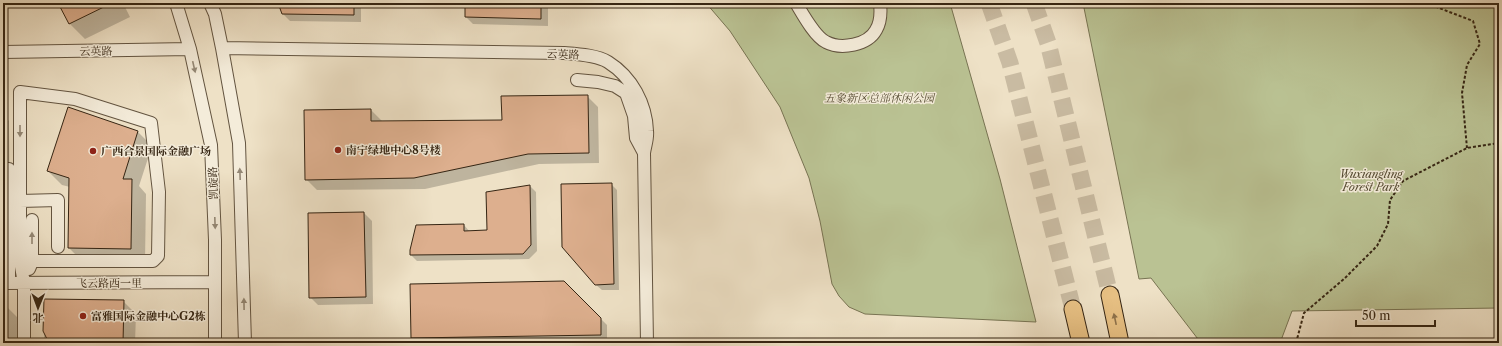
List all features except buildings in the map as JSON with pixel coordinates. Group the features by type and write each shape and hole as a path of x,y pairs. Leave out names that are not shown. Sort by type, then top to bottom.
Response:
{"highway":[{"path":"1110,295 1120,343"},
{"path":"1075,317 1081,343"}],"street":[{"name":"凯旋路","path":"176,3 190,49 211,145 215,240 215,343"},
{"path":"210,3 215,14 239,143 245,343"},
{"path":"796,3 812,28 826,42 845,47 864,41 876,30 881,13 880,3"},
{"name":"云英路","path":"222,48 564,52 586,55 608,61 631,83 639,96 647,132 644,152 647,343"},
{"name":"云英路","path":"3,52 190,49"},
{"path":"577,80 598,82 616,86 626,93 634,116 636,138 644,152"},
{"path":"20,262 153,261 158,256 159,192 150,123 75,99 20,92 20,262 24,283 24,343"},
{"path":"3,168 9,169 6,283"},
{"path":"20,201 58,200 58,247"},
{"path":"24,283 32,262 32,220"},
{"name":"飞云路西一里","path":"6,283 215,282"},
{"path":"1075,317 1077,343"}],"path":[{"path":"1426,3 1473,20 1475,26 1480,44 1467,65 1462,94 1467,148"},
{"path":"1296,343 1304,313 1344,278 1377,246 1388,224 1390,200 1403,181 1467,148 1499,143"}],"green space":[{"name":"五象新区总部休闲公园","path":"706,3 950,3 1000,179 1036,322 865,314 849,307 839,296 832,284 820,221 809,178 780,107 730,31"},
{"name":"Wuxiangling Forest Park","path":"1083,3 1499,3 1499,308 1292,311 1280,343 1201,343 1151,278 1139,279"}],"tunnel":[{"path":"989,3 1010,63 1073,309"},
{"path":"1034,3 1048,43 1110,295"}],"place":[{"name":"南宁绿地中心8号楼","path":"338,150"},
{"name":"广西合景国际金融广场","path":"93,151"},
{"name":"富雅国际金融中心G2栋","path":"83,316"}]}
